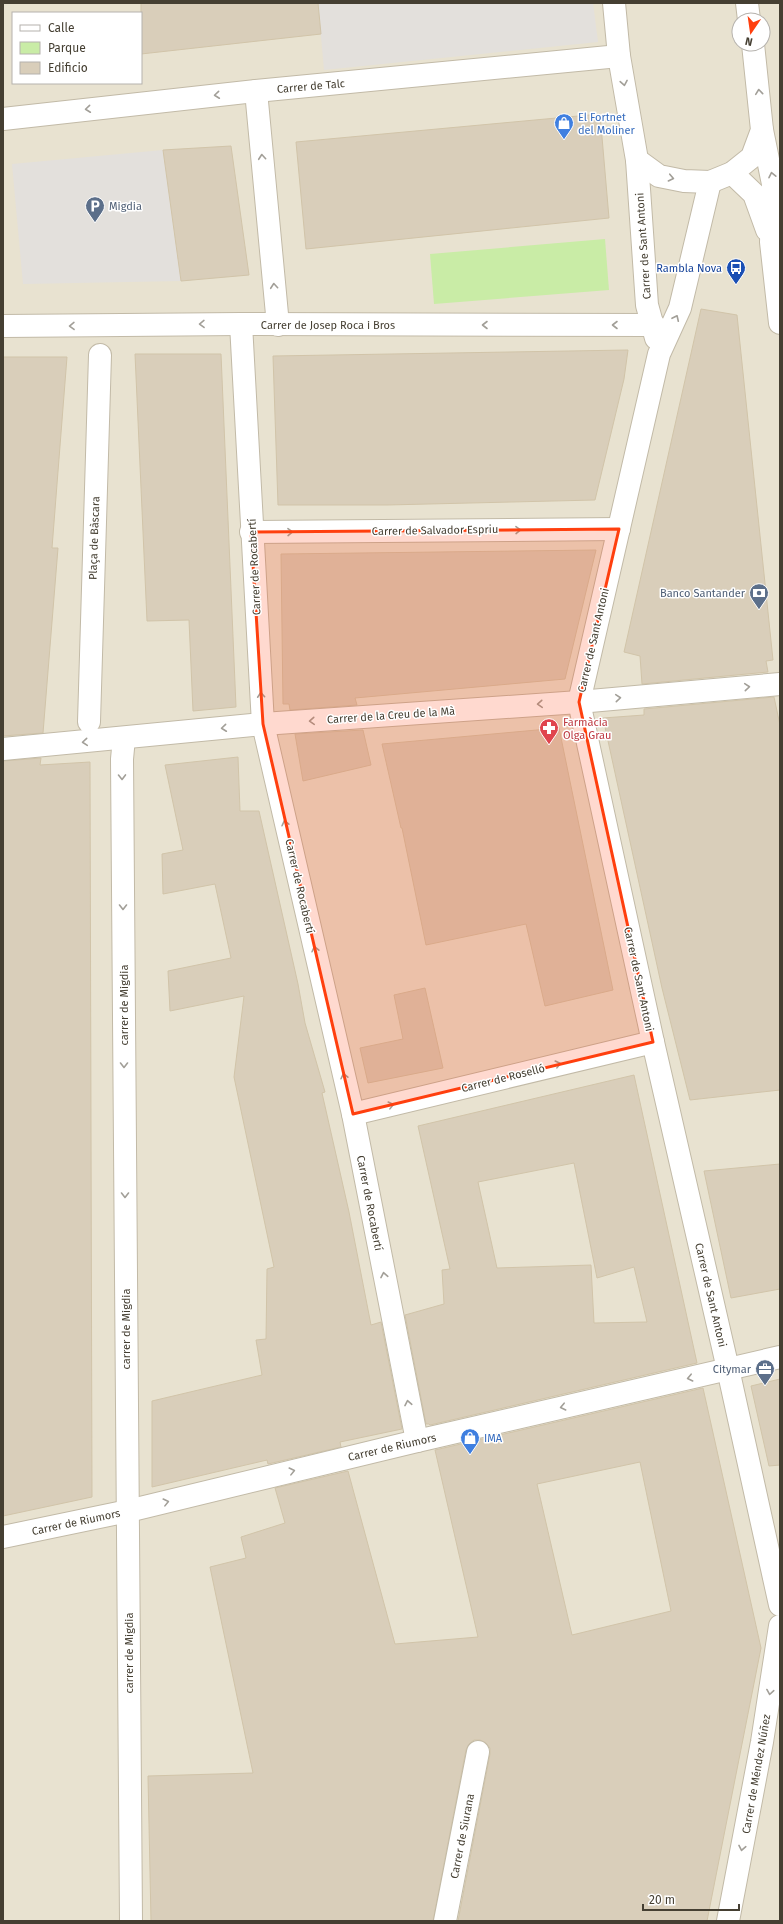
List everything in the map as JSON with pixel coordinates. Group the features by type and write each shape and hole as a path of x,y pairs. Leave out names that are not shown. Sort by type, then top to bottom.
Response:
{"street":[{"path":"614,3 619,56 637,160 659,176 684,181 710,182 732,173 752,157 762,130"},
{"path":"754,52 762,130 773,184 771,242 780,323"},
{"name":"Carrer de Talc","path":"3,119 256,91 619,56"},
{"path":"256,91 278,325"},
{"name":"Carrer de Sant Antoni","path":"637,160 647,306 654,324 659,354"},
{"path":"732,173 754,194 771,242"},
{"name":"Carrer de Sant Antoni","path":"710,182 680,308 659,354 579,702 653,1042 728,1369 780,1605"},
{"name":"Carrer de Josep Roca i Bros","path":"3,326 241,324 654,324"},
{"name":"Carrer de Rocabertí","path":"241,324 251,532 263,724 353,1114 416,1441"},
{"name":"Plaça de Bàscara","path":"89,722 100,355"},
{"name":"Carrer de Salvador Espriu","path":"251,532 619,529"},
{"name":"Carrer de la Creu de la Mà","path":"3,750 263,724 579,702 780,684"},
{"name":"carrer de Migdia","path":"124,738 122,759 131,1921"},
{"name":"Carrer de Roselló","path":"353,1114 653,1042"},
{"name":"Carrer de Riumors","path":"3,1537 128,1511 416,1441 780,1357"},
{"name":"Carrer de Méndez Núñez","path":"728,1921 771,1737 780,1626"},
{"name":"Carrer de Siurana","path":"445,1921 478,1752"}],"highlighted area":[{"path":"619,529 579,702 653,1042 353,1114 263,724 251,532"}],"shaded area":[{"path":"3,3 780,3 780,1921 3,1921"},
{"path":"318,3 593,3 598,42 324,70"},
{"name":"Migdia","path":"163,150 181,281 23,284 12,164"}],"green space":[{"path":"605,239 609,290 434,304 430,254"}],"building":[{"path":"141,3 318,3 321,34 142,54"},
{"path":"600,114 609,218 306,249 296,142"},
{"path":"231,146 249,275 181,281 163,150"},
{"path":"701,309 737,315 773,660 766,661 768,672 642,684 640,656 624,652"},
{"path":"628,350 624,379 595,500 387,505 278,505 273,356"},
{"path":"135,354 221,354 236,707 193,711 189,620 147,621"},
{"path":"3,357 67,357 52,548 58,548 43,733 3,736"},
{"path":"596,550 565,679 355,698 357,705 290,710 289,704 283,704 281,554"},
{"path":"774,697 780,725 780,1090 690,1100 662,988 603,718 644,715 644,709"},
{"path":"559,728 613,990 545,1006 526,924 426,945 402,828 382,744"},
{"path":"363,730 371,765 303,781 295,734"},
{"path":"238,757 240,811 259,811 298,984 305,1023 325,1092 322,1093 349,1212 371,1325 381,1322 402,1429 340,1442 341,1447 268,1464 267,1460 152,1487 152,1401 262,1375 256,1340 266,1339 267,1269 274,1267 234,1077 244,996 170,1011 168,971 231,958 215,884 163,894 162,854 183,850 165,765"},
{"path":"41,758 40,765 90,762 92,1497 3,1516 3,761"},
{"path":"425,988 443,1068 368,1083 360,1048 403,1039 394,995"},
{"path":"634,1075 697,1363 430,1425 426,1424 405,1315 444,1304 442,1270 450,1269 418,1126","holes":["574,1163 597,1278 634,1267 647,1322 594,1323 591,1265 497,1268 478,1182"]},
{"path":"780,1164 780,1289 731,1298 704,1171"},
{"path":"780,1379 780,1465 769,1466 751,1386"},
{"path":"703,1388 761,1648 707,1921 458,1921 490,1754 490,1748 486,1743 480,1740 474,1740 469,1744 466,1750 433,1921 151,1921 148,1776 253,1773 210,1567 246,1558 241,1537 285,1523 275,1488 348,1471 395,1644 478,1637 435,1450","holes":["640,1462 671,1611 572,1635 537,1484"]}],"place":[{"name":"El Fortnet del Moliner","path":"564,140"},
{"name":"Migdia","path":"95,223"},
{"name":"Rambla Nova","path":"736,285"},
{"name":"Banco Santander","path":"759,610"},
{"name":"Farmàcia Olga Grau","path":"549,745"},
{"name":"Citymar","path":"765,1386"},
{"name":"IMA","path":"470,1455"}]}
